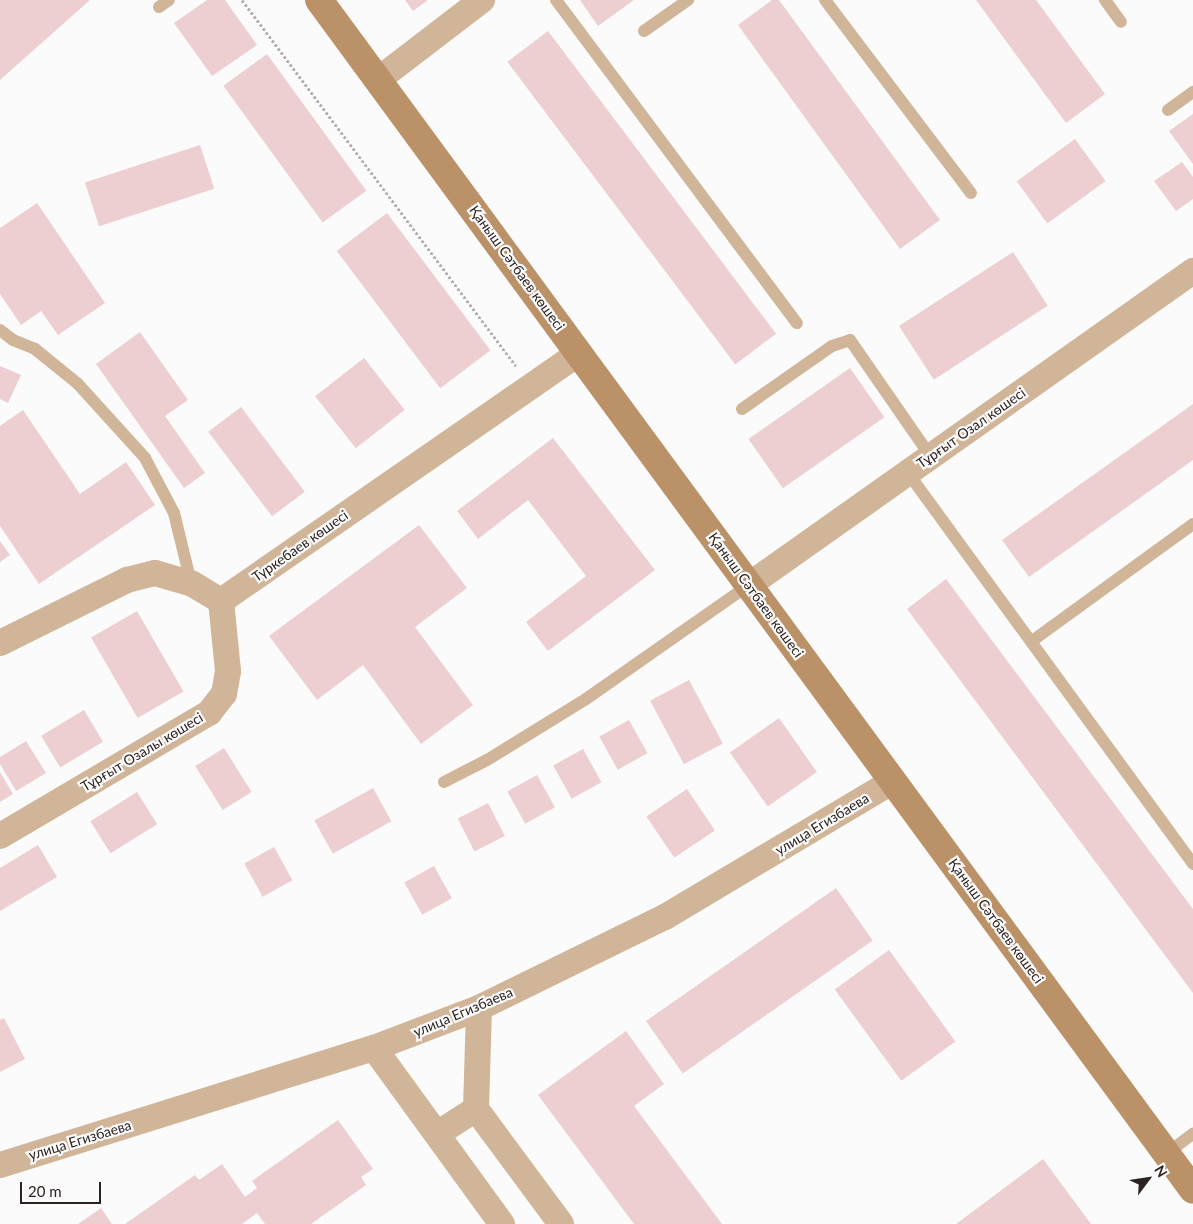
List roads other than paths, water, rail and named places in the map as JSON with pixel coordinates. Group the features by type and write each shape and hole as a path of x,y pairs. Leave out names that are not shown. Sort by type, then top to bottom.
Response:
{"main road":[{"name":"Қаныш Сәтбаев көшесі","path":"319,0 1193,1190"}],"street":[{"path":"378,79 482,0"},
{"name":"Тұрғыт Озал көшесі","path":"749,585 1193,271"},
{"name":"Түркебаев көшесі","path":"221,601 579,353"},
{"path":"0,642 127,580 155,573 192,583 221,601"},
{"name":"Тұрғыт Озалы көшесі","path":"0,836 208,713 224,694 228,671 221,601"},
{"name":"улица Егизбаева","path":"0,1165 374,1048 479,1008 665,917 893,781"},
{"path":"479,1008 476,1108 561,1224"},
{"path":"374,1048 502,1224"},
{"path":"437,1134 476,1108"}],"lane":[{"path":"556,0 797,324"},
{"path":"644,32 688,0"},
{"path":"825,0 971,193"},
{"path":"1105,0 1121,22"},
{"path":"1168,110 1193,92"},
{"path":"0,330 13,340 35,349 78,384 145,458 174,513 192,583"},
{"path":"742,409 832,346 850,340 931,456"},
{"path":"908,473 1193,864"},
{"path":"1032,641 1193,524"},
{"path":"444,782 487,760 586,699 749,585"},
{"path":"1166,1154 1193,1134"}]}
